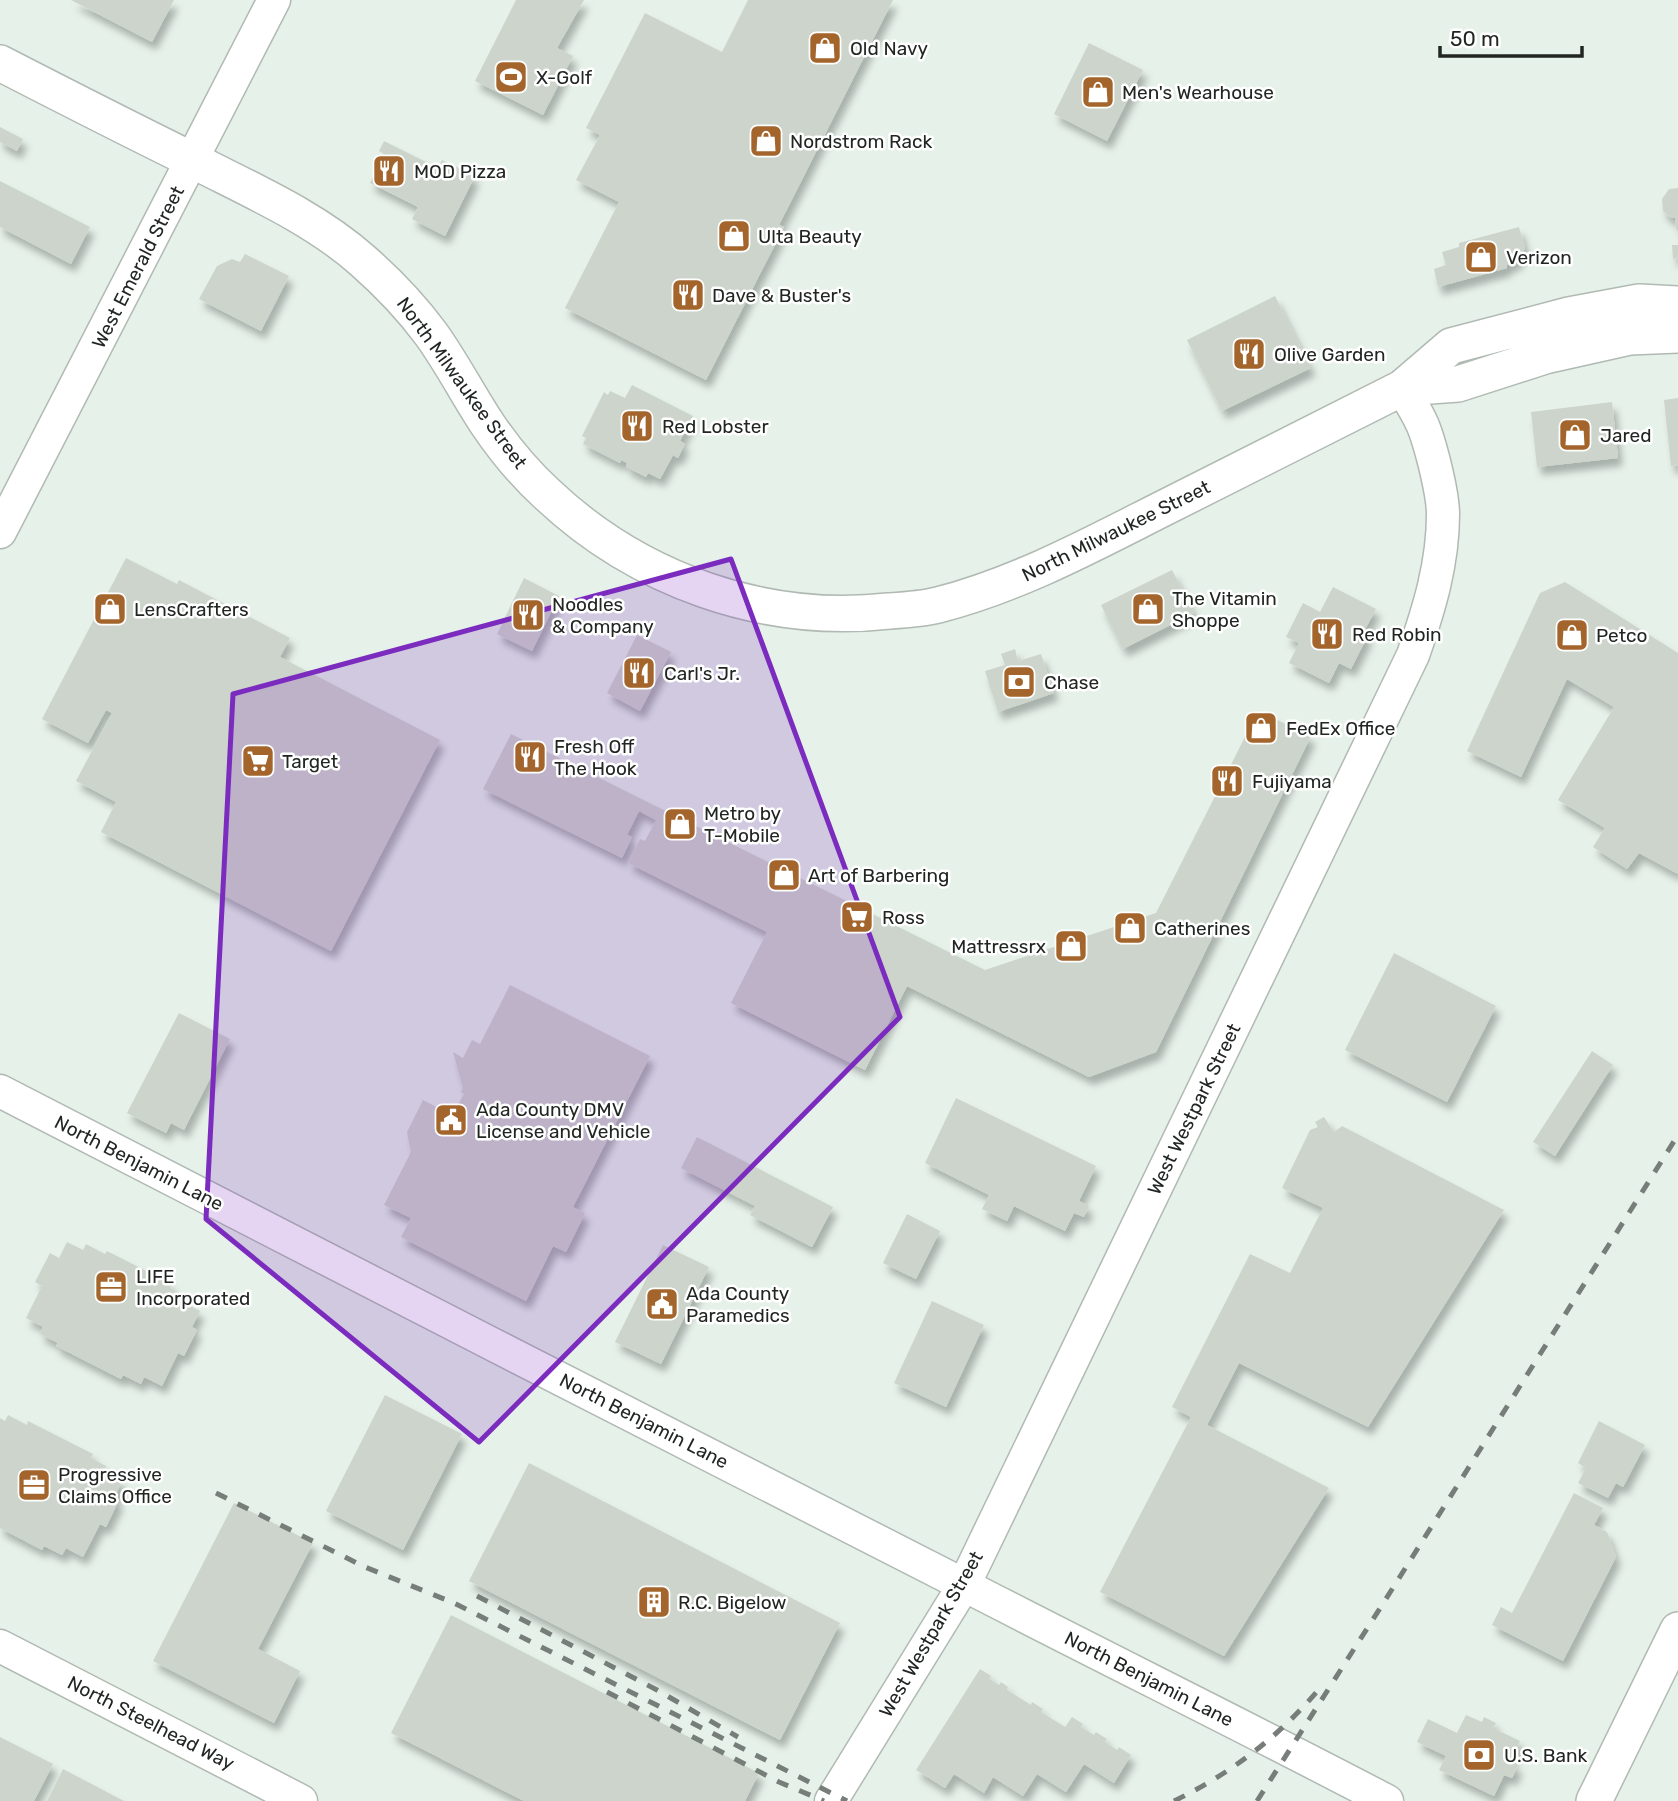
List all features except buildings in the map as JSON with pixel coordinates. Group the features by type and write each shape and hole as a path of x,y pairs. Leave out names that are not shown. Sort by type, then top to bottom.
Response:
{"main road":[{"name":"North Milwaukee Street","path":"0,63 313,224 337,240 406,302 432,335 488,425 513,458 575,519 615,548 658,571 701,589 745,602 795,611 836,614 934,607 979,593 1051,566 1402,388 1451,346 1569,315 1639,302 1678,304"},
{"path":"1630,337 1652,324 1678,321"},
{"name":"North Milwaukee Street","path":"1402,388 1458,384 1545,356 1630,337 1678,335"},
{"path":"1594,1801 1678,1630"}],"street":[{"name":"West Emerald Street","path":"0,532 274,0"},
{"name":"West Westpark Street","path":"831,1801 964,1585 1413,655 1428,612 1438,570 1443,512 1435,466 1424,429 1402,388"},
{"name":"North Benjamin Lane","path":"0,1091 1388,1801"},
{"name":"North Steelhead Way","path":"0,1646 301,1801"}],"highlighted area":[{"path":"731,559 900,1017 479,1442 206,1219 233,694"}],"railway":[{"path":"1257,1801 1678,1135"},
{"path":"216,1493 365,1567 454,1603 847,1801"},
{"path":"477,1596 657,1690 738,1737"},
{"path":"1174,1801 1215,1779 1252,1753 1287,1723 1319,1689"},
{"path":"607,1692 779,1782 824,1801"}],"place":[{"name":"Old Navy","path":"825,48"},
{"name":"X-Golf","path":"511,77"},
{"name":"Men's Wearhouse","path":"1098,92"},
{"name":"Nordstrom Rack","path":"766,141"},
{"name":"MOD Pizza","path":"389,171"},
{"name":"Ulta Beauty","path":"734,236"},
{"name":"Verizon","path":"1481,257"},
{"name":"Dave & Buster's","path":"688,295"},
{"name":"Olive Garden","path":"1249,354"},
{"name":"Red Lobster","path":"637,426"},
{"name":"Jared","path":"1575,435"},
{"name":"LensCrafters","path":"110,609"},
{"name":"The Vitamin Shoppe","path":"1148,609"},
{"name":"Noodles & Company","path":"528,615"},
{"name":"Red Robin","path":"1327,634"},
{"name":"Petco","path":"1572,635"},
{"name":"Carl's Jr.","path":"639,673"},
{"name":"Chase","path":"1019,682"},
{"name":"FedEx Office","path":"1261,728"},
{"name":"Fresh Off The Hook","path":"530,757"},
{"name":"Target","path":"258,761"},
{"name":"Fujiyama","path":"1227,781"},
{"name":"Metro by T-Mobile","path":"680,824"},
{"name":"Art of Barbering","path":"784,875"},
{"name":"Ross","path":"857,917"},
{"name":"Catherines","path":"1130,928"},
{"name":"Mattressrx","path":"1071,946"},
{"name":"Ada County DMV License and Vehicle","path":"451,1120"},
{"name":"LIFE Incorporated","path":"111,1287"},
{"name":"Ada County Paramedics","path":"662,1304"},
{"name":"Progressive Claims Office","path":"34,1485"},
{"name":"R.C. Bigelow","path":"654,1602"},
{"name":"U.S. Bank","path":"1479,1755"}]}
